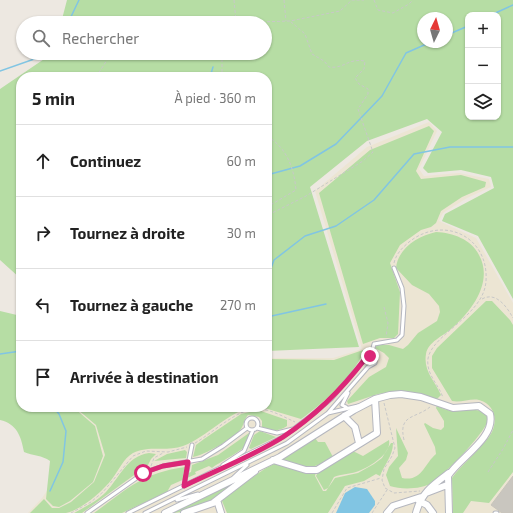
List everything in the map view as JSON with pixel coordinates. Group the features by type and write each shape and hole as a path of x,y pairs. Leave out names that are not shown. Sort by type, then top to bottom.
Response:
{"street":[{"path":"165,513 273,460 363,404 383,396 407,395 453,408 475,406 483,407 490,414 491,421 485,436 450,472 422,496 416,513"},
{"path":"273,460 304,470 315,470 323,467 377,432 374,399"},
{"path":"344,416 355,428 359,443"},
{"path":"184,513 203,510 262,465"},
{"path":"450,472 448,477 450,513"},
{"path":"388,513 393,506 448,485"},
{"path":"422,496 433,513"},
{"path":"217,500 221,513"}],"lane":[{"path":"128,513 274,442 299,425 332,398 369,357 374,344 399,339 403,330 402,288 394,268"},
{"path":"145,513 287,443 328,413 375,361 369,357"},
{"path":"351,388 342,405 344,407 352,407"},
{"path":"328,413 363,404"},
{"path":"210,474 244,451 254,430 257,428 258,422 251,418 246,422 247,428"},
{"path":"257,428 277,433 299,425"},
{"path":"247,428 254,430"},
{"path":"87,513 150,470 163,466 188,462 212,453 247,428"},
{"path":"184,486 192,445"},
{"path":"231,480 253,461"},
{"path":"169,501 204,493"}],"path":[{"path":"234,0 235,16"},
{"path":"284,0 286,21"},
{"path":"272,22 290,21 340,11 352,0 364,0"},
{"path":"374,0 378,10 393,13 413,0"},
{"path":"272,213 363,161 373,152 358,109 368,94 368,88 359,84 355,78 364,69 365,61 349,60 343,66 336,68 329,67 324,61 312,54 305,34 290,21"},
{"path":"99,72 107,60"},
{"path":"222,72 223,60"},
{"path":"272,139 289,159 295,179 296,190 272,204"},
{"path":"394,268 395,257 399,251 418,235 437,229 454,232 473,243 478,246 484,257 486,282 481,299 459,324 438,341 428,355 427,364 430,373 442,393 446,406"},
{"path":"481,299 491,296 498,299 513,318"},
{"path":"384,307 388,323 385,342"},
{"path":"383,396 395,448 384,469 382,478 387,490 394,493 422,496"},
{"path":"404,440 402,427 404,422 426,410 435,402"},
{"path":"71,513 91,502 103,492 133,456 146,451 163,452 183,449 192,445 243,412"},
{"path":"270,412 299,425"},
{"path":"488,472 513,430"},
{"path":"150,470 154,458 163,452"},
{"path":"332,513 348,488 382,478"},
{"path":"372,513 387,490"}],"shaded area":[{"path":"429,122 437,131 419,169 424,176 459,173 489,179 491,187 467,198 443,213 439,221 476,238 513,303 513,513 28,513 42,498 66,463 75,412 272,412 272,358 333,358 362,349 315,191 367,147"}],"green space":[{"path":"67,0 513,0 513,299 478,236 442,221 445,214 494,188 491,177 461,170 428,173 423,168 442,132 427,119 367,141 310,187 359,347 272,351 272,72 25,72 43,60 272,60 272,16 63,16"},
{"path":"16,78 16,274 0,260 0,89"},
{"path":"429,126 434,131 416,171 421,179 461,175 486,182 485,187 462,197 441,211 436,223 431,227 421,230 400,245 390,263 400,292 398,334 394,338 380,338 363,344 319,193 370,150"},
{"path":"436,232 455,235 476,249 483,265 484,276 482,286 473,305 459,322 436,340 427,350 426,366 441,395 437,399 401,391 378,394 348,404 347,401 369,377 386,367 389,358 375,348 377,345 389,345 403,349 418,333 437,321 440,312 439,306 429,294 412,285 396,268 401,254 410,244 422,236"},
{"path":"486,301 492,301 513,325 513,472 489,503 471,501 463,513 453,513 452,478 489,437 495,422 491,408 484,402 479,400 452,401 432,368 432,356 437,348"},
{"path":"0,311 16,315 16,412 79,412 95,426 103,456 93,482 70,501 59,507 53,506 46,499 50,461 24,452 20,436 14,428 10,424 0,420"},
{"path":"363,350 364,352 352,371 328,398 301,419 272,410 272,359 334,360"},
{"path":"437,405 444,409 456,411 480,411 486,413 488,421 479,436 463,454 432,483 423,487 412,488 390,486 386,475 389,467 398,456 396,428 408,453 406,460 399,468 402,478 409,479 418,475 436,454 435,447 424,424 425,423 433,428 441,430 444,427 444,421 436,408"},
{"path":"81,412 238,412 201,437 183,446 177,448 145,449 133,453 124,461 103,489 85,504 72,511 66,513 30,513 44,499 52,508 59,508 71,502 94,482 105,455 96,425"},
{"path":"250,412 264,412 287,420 287,426 278,430 268,429 262,427 262,421 259,417 248,415 241,429 233,437 211,450 193,457 196,445 241,414"},
{"path":"260,431 276,437 251,449 249,448 254,435"},
{"path":"249,433 250,434 246,445 239,451 212,468 209,466 195,472 196,474 171,485 167,492 122,513 94,513 126,489 157,473 185,467 183,475 191,472 192,465 218,455"},
{"path":"315,438 318,442 325,442 333,457 319,465 308,467 281,460"},
{"path":"389,440 387,450 373,464 356,472 334,477 328,488 324,490 316,476 318,472 353,451 363,456"},
{"path":"391,443 393,443 392,452 380,476 376,474 364,481 345,486 328,513 227,513 222,501 223,498 266,468 276,463 316,472 315,476 323,491 326,491 335,478 358,473 374,464 382,458"},
{"path":"185,450 187,452 186,458 154,461 167,454"},
{"path":"149,453 156,454 148,465 82,513 74,513 91,504 106,492 124,468 135,458"},
{"path":"243,479 208,502 189,510 169,513"}],"water":[{"path":"355,487 367,489 375,501 375,505 369,513 336,513 345,493"}],"building":[{"path":"513,476 513,513 502,513 491,505"}],"waterway":[{"path":"71,16 79,0"},
{"path":"498,12 513,5"},
{"path":"453,32 465,27"},
{"path":"272,174 300,166 336,144 382,96 406,53 417,48"},
{"path":"0,71 31,60"},
{"path":"212,72 213,67"},
{"path":"272,265 274,260 305,236 336,226 374,200 414,154 450,147 513,147"},
{"path":"272,316 326,304"},
{"path":"0,354 16,352"},
{"path":"50,491 63,462 66,431 57,412"}],"route":[{"path":"143,473 163,466 188,462 184,486 274,442 298,426 332,398 365,359 370,356"}]}
